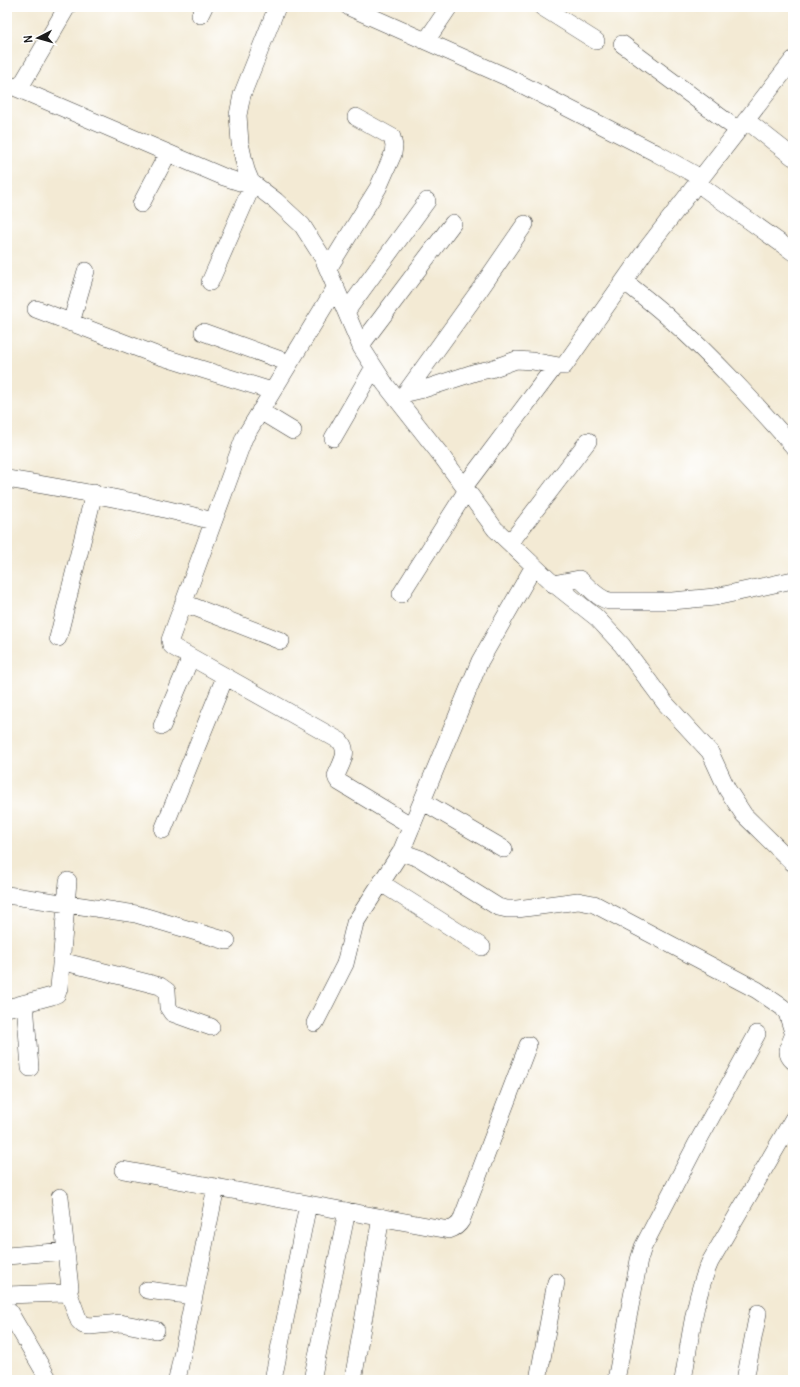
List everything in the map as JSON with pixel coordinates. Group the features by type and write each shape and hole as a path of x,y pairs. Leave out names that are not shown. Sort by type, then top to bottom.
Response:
{"street":[{"path":"67,7 13,87 224,177 255,187 276,201 302,225 323,258 361,345 374,367 385,384 403,397 440,454 495,529 553,584 597,618 622,645 665,703 710,752 727,789 744,815 793,863"},
{"path":"255,187 246,170 240,143 238,115 242,96 277,7"},
{"path":"426,41 449,7"},
{"path":"542,7 596,42"},
{"path":"359,9 426,41 510,78 656,153 699,180 793,252"},
{"path":"622,44 742,125 793,157"},
{"path":"403,397 424,388 476,372 491,369 516,360 564,366 624,281 699,180 793,60"},
{"path":"328,269 378,188 393,154 394,146 392,137 356,117"},
{"path":"141,204 168,153"},
{"path":"210,282 255,187"},
{"path":"346,312 427,201"},
{"path":"361,345 453,223"},
{"path":"403,397 525,224"},
{"path":"71,323 86,271"},
{"path":"624,281 671,319 708,355 745,392 793,446"},
{"path":"336,287 244,438 170,642 173,647 340,741 345,749 345,753 336,779 412,826"},
{"path":"36,309 156,355 272,391"},
{"path":"203,332 289,363"},
{"path":"401,594 465,489 555,366"},
{"path":"333,438 374,367"},
{"path":"260,411 293,431"},
{"path":"510,543 588,440"},
{"path":"7,479 94,493 180,512 213,521"},
{"path":"58,638 94,493"},
{"path":"315,1023 345,964 355,923 401,852 482,658 534,566"},
{"path":"553,584 579,579 600,598 605,600 665,601 715,597 793,580"},
{"path":"184,602 281,641"},
{"path":"162,726 191,657"},
{"path":"163,830 225,676"},
{"path":"422,801 504,849"},
{"path":"401,852 421,859 498,907 517,909 578,901 594,904 757,990 782,1007 787,1014 793,1032"},
{"path":"7,1008 57,994 59,988 68,881"},
{"path":"381,882 482,947"},
{"path":"7,895 136,914 227,941"},
{"path":"61,960 160,986 167,991 168,1008 172,1014 211,1027"},
{"path":"25,1003 30,1068"},
{"path":"616,1380 639,1260 643,1247 697,1143 757,1034"},
{"path":"793,1036 787,1054 793,1061"},
{"path":"123,1170 449,1230 458,1226 461,1221 528,1045"},
{"path":"683,1380 698,1300 705,1273 793,1119"},
{"path":"177,1380 216,1187"},
{"path":"60,1198 70,1288 68,1291 79,1321 83,1325 90,1326 120,1323 156,1330"},
{"path":"273,1380 308,1204"},
{"path":"312,1380 347,1211"},
{"path":"353,1380 381,1217"},
{"path":"7,1256 66,1251"},
{"path":"538,1380 556,1282"},
{"path":"147,1290 194,1296"},
{"path":"7,1296 63,1293 68,1291"},
{"path":"7,1308 49,1380"},
{"path":"745,1380 758,1313"}]}
